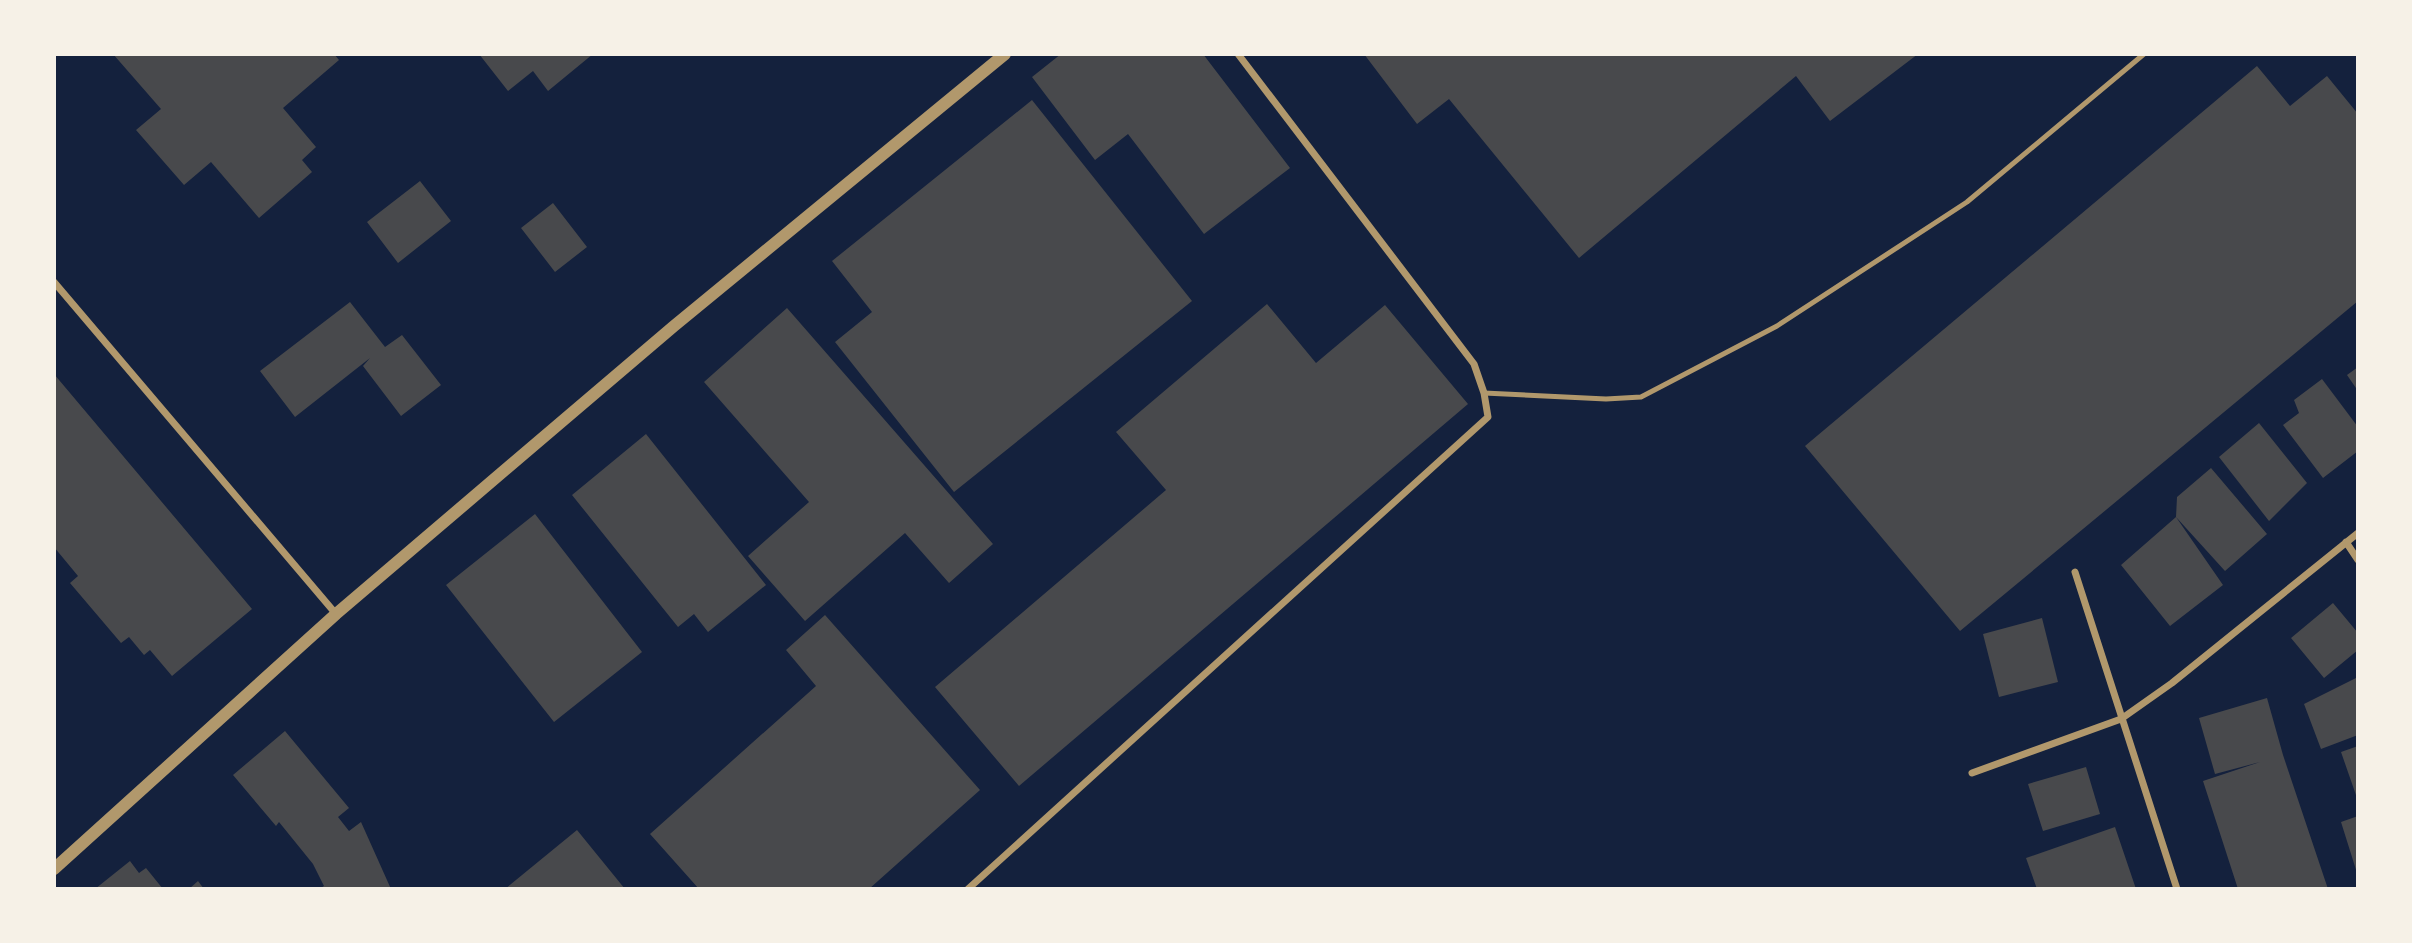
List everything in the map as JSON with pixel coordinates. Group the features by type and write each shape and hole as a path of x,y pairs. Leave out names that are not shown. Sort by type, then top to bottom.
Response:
{"street":[{"path":"54,869 336,614 674,327 1004,54"},
{"path":"968,889 1488,417 1484,393 1474,364 1238,54"},
{"path":"54,282 336,614"},
{"path":"1972,773 2121,719 2172,683 2358,533"},
{"path":"2346,542 2358,559"},
{"path":"2075,572 2177,889"}],"lane":[{"path":"1484,393 1606,399 1641,397 1777,326 1967,202 2144,54"}],"building":[{"path":"113,54 334,54 339,60 283,108 316,147 302,160 312,172 259,218 211,162 184,185 136,130 161,109"},
{"path":"479,54 593,54 548,91 533,71 508,91"},
{"path":"1061,54 1203,54 1290,168 1204,234 1128,134 1095,160 1032,77"},
{"path":"1364,54 1918,54 1830,121 1796,76 1579,258 1449,99 1417,124"},
{"path":"2257,66 2290,106 2327,76 2358,114 2358,301 1960,631 1805,446"},
{"path":"1032,100 1192,301 954,492 835,342 872,312 832,261"},
{"path":"420,181 451,221 398,263 367,222"},
{"path":"553,203 587,247 555,272 521,228"},
{"path":"350,302 385,347 402,335 441,385 401,416 363,366 370,358 295,417 260,371"},
{"path":"1267,304 1316,363 1385,305 1468,404 1019,786 935,687 1166,490 1116,432"},
{"path":"787,308 993,544 949,583 905,533 805,621 748,556 809,502 704,382"},
{"path":"2358,367 2358,391 2347,375"},
{"path":"54,374 252,609 172,676 150,650 144,655 129,637 121,643 70,583 78,576 54,547"},
{"path":"2322,379 2358,427 2358,451 2323,478 2283,425 2299,413 2294,400"},
{"path":"2259,423 2307,483 2269,521 2219,457"},
{"path":"646,434 766,585 708,632 694,614 678,627 572,495"},
{"path":"2211,468 2267,534 2225,571 2176,517 2177,497"},
{"path":"535,514 642,652 554,722 446,585"},
{"path":"2176,517 2223,585 2170,626 2121,565"},
{"path":"2333,603 2358,633 2358,650 2324,678 2291,638"},
{"path":"825,615 980,790 869,889 699,889 650,834 816,686 786,650"},
{"path":"2042,618 2058,682 1999,697 1983,634"},
{"path":"2358,677 2358,735 2321,749 2304,704"},
{"path":"2267,698 2328,889 2238,889 2203,781 2260,762 2215,774 2199,718"},
{"path":"285,731 349,808 338,817 349,831 361,822 391,889 319,889 324,886 313,864 279,822 276,826 233,775"},
{"path":"2358,746 2358,798 2357,798 2341,752"},
{"path":"2086,767 2100,814 2043,831 2028,784"},
{"path":"2358,816 2358,873 2357,873 2341,822"},
{"path":"2115,827 2136,889 2037,889 2026,858"},
{"path":"577,830 625,889 505,889"},
{"path":"130,861 139,873 146,868 163,889 95,889"},
{"path":"198,881 204,889 189,889"}]}
